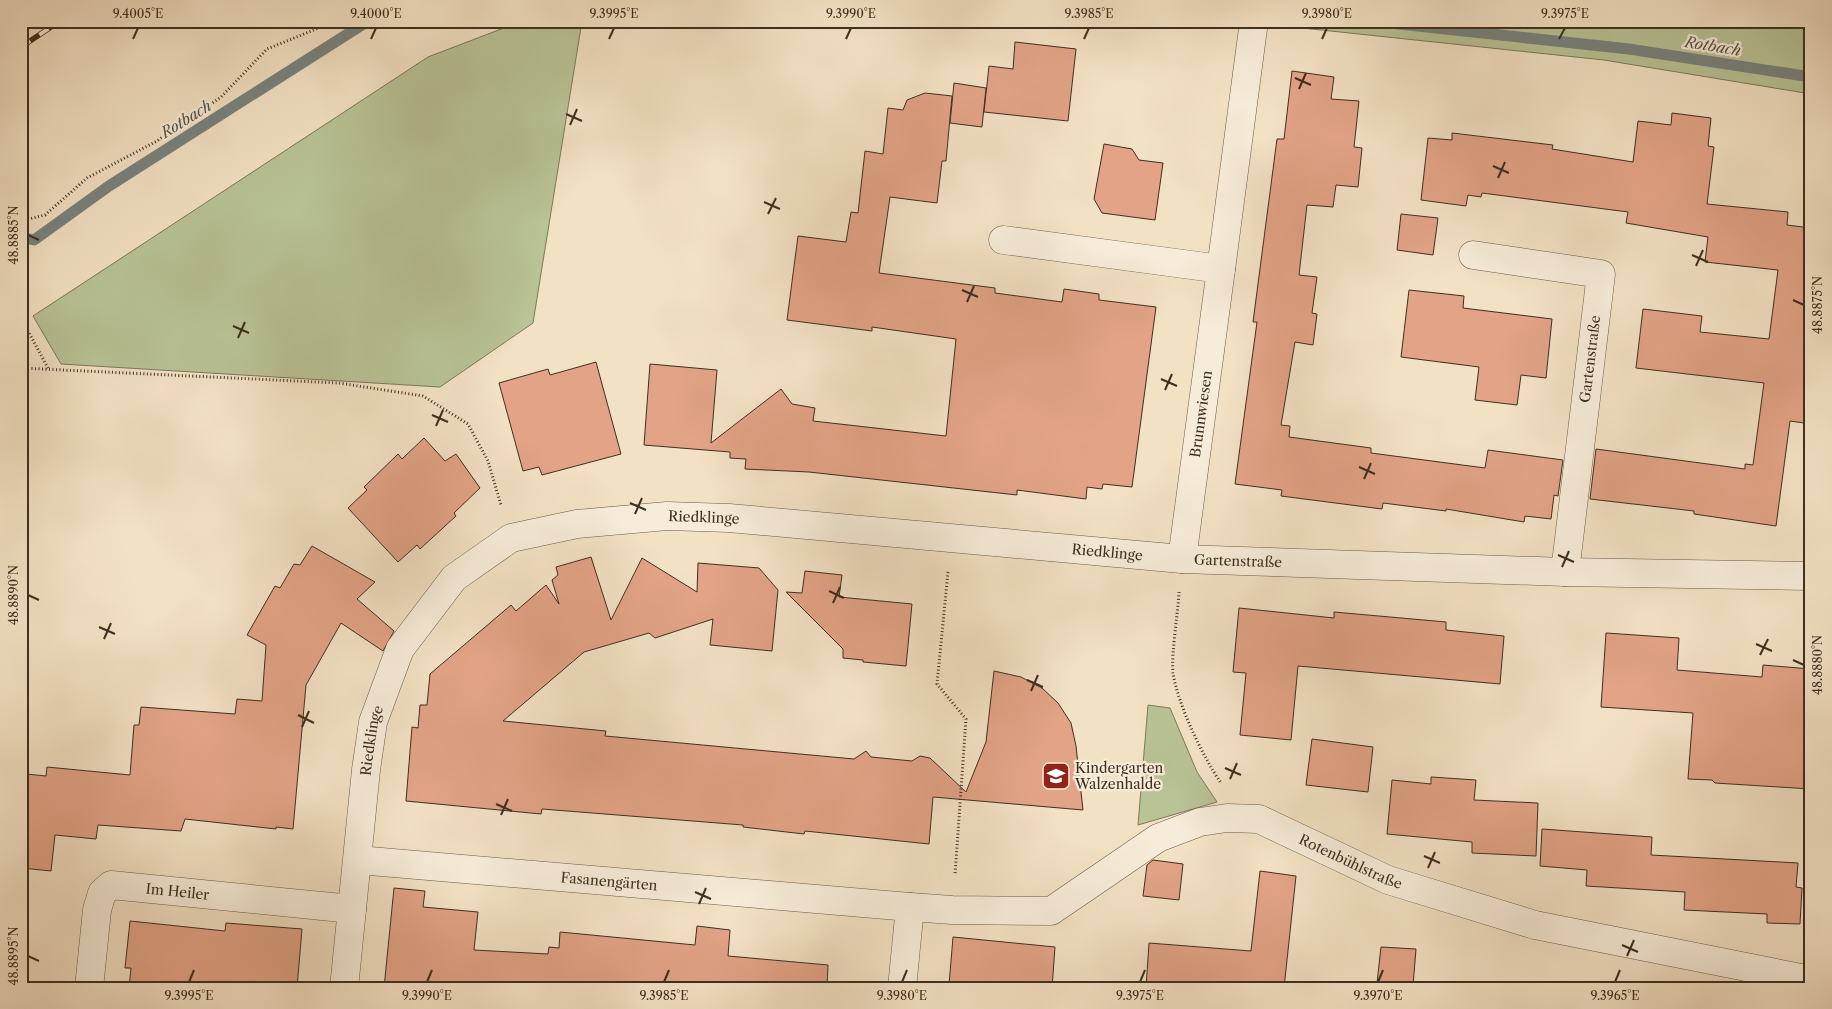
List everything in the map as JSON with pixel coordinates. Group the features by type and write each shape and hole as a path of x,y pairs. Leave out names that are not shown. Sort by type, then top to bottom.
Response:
{"street":[{"name":"Brunnwiesen","path":"1182,559 1254,21"},
{"path":"1003,240 1221,269"},
{"name":"Gartenstraße","path":"1473,254 1601,274 1564,572"},
{"name":"Riedklinge","path":"358,860 366,770 373,722 400,649 454,578 511,538 577,524 666,516 728,518 1182,559"},
{"name":"Gartenstraße","path":"1182,559 1564,572 1811,576"},
{"name":"Rotenbühlstraße","path":"910,907 952,910 1050,911 1158,838 1200,822 1227,818 1258,820 1388,880 1535,925 1811,980"},
{"path":"344,988 358,860"},
{"name":"Fasanengärten","path":"358,860 910,907"},
{"name":"Im Heiler","path":"89,988 97,910 102,893 111,885 352,909"},
{"path":"902,988 910,907"}],"path":[{"path":"21,221 45,215 87,178 157,142 213,102 267,49 336,21"},
{"path":"1052,21 1079,24"},
{"path":"21,318 48,368"},
{"path":"21,368 339,384 423,396 468,424 488,461 511,538"},
{"path":"951,537 937,684 966,719 952,910"},
{"path":"1182,559 1173,673 1182,703 1210,767 1221,783"}],"green space":[{"path":"522,21 582,21 533,323 440,387 61,364 33,316 428,57"},
{"path":"1236,21 1811,21 1811,94 1604,60"},
{"path":"1148,705 1170,708 1197,772 1217,802 1138,825"}],"building":[{"path":"1015,42 1076,49 1068,121 984,112 989,66 1013,69"},
{"path":"1292,71 1334,77 1331,99 1359,101 1354,147 1362,148 1358,187 1336,185 1333,207 1307,205 1299,275 1317,277 1312,313 1317,314 1313,345 1295,342 1281,425 1290,426 1289,437 1371,448 1371,453 1485,468 1488,450 1563,460 1558,496 1554,495 1551,519 1525,516 1524,522 1446,509 1446,511 1383,503 1382,509 1281,496 1282,490 1235,484 1257,322 1253,322 1277,139 1284,139"},
{"path":"954,83 986,88 982,127 950,123"},
{"path":"925,93 952,96 946,161 942,161 937,203 890,197 879,273 995,288 995,293 1062,302 1064,289 1099,294 1099,300 1156,307 1132,487 1103,484 1102,489 1087,487 1086,499 1017,490 1017,495 809,472 745,469 746,459 730,458 730,452 644,445 650,364 717,370 711,443 781,389 792,404 815,408 813,421 946,436 956,339 872,327 872,331 787,320 798,236 846,242 851,212 858,213 865,151 883,154 888,108 903,110 907,100"},
{"path":"1672,113 1711,118 1708,146 1714,147 1707,204 1788,212 1787,225 1811,228 1811,424 1790,421 1776,526 1694,514 1694,511 1590,499 1596,449 1745,469 1745,464 1753,465 1764,383 1636,368 1643,309 1702,316 1700,332 1769,339 1778,270 1705,262 1708,237 1626,223 1628,212 1482,193 1481,197 1468,195 1466,206 1421,200 1428,138 1452,140 1452,133 1553,145 1552,149 1633,162 1638,121 1671,125"},
{"path":"1104,144 1132,149 1139,160 1163,163 1155,220 1102,213 1094,199"},
{"path":"1401,214 1438,218 1433,255 1397,250"},
{"path":"1409,290 1464,296 1463,308 1552,319 1546,378 1521,375 1517,405 1475,400 1479,367 1401,357"},
{"path":"596,362 621,454 542,475 539,467 523,471 499,383 548,369 550,375"},
{"path":"424,438 445,461 456,454 480,488 454,513 456,516 420,549 417,545 398,562 348,508 367,490 364,487 398,454 402,459"},
{"path":"312,546 375,582 357,599 394,631 383,651 341,623 306,685 293,829 276,827 276,829 185,819 181,831 98,825 96,839 55,835 51,871 21,868 21,804 23,804 26,774 46,776 47,767 130,775 134,725 139,725 141,707 235,714 237,699 262,701 266,645 247,635 275,586 280,588 294,564 300,565"},
{"path":"591,557 611,620 642,558 697,592 698,563 759,568 778,590 772,651 710,645 713,619 655,638 649,633 584,652 503,721 606,731 605,736 854,759 866,751 871,757 912,761 920,756 930,758 966,792 986,742 994,671 1021,677 1042,688 1058,703 1071,723 1076,746 1083,810 933,797 929,844 805,831 804,834 743,827 743,825 542,809 541,814 406,801 412,727 418,728 420,705 427,705 430,674 511,605 516,611 546,585 559,604 552,580 558,575 556,567"},
{"path":"805,571 842,575 839,597 912,604 906,666 843,658 843,649 786,592 802,593"},
{"path":"1239,608 1334,618 1334,612 1446,622 1446,630 1504,636 1500,684 1298,666 1291,740 1240,735 1246,673 1233,672"},
{"path":"1606,633 1679,638 1677,670 1762,677 1763,665 1811,669 1811,789 1715,783 1712,780 1688,779 1693,713 1601,707"},
{"path":"1312,739 1373,747 1368,792 1306,785"},
{"path":"1431,777 1476,780 1474,800 1538,803 1536,856 1472,853 1472,842 1387,834 1392,780 1431,784"},
{"path":"1542,829 1652,837 1651,855 1798,863 1796,887 1802,888 1800,924 1767,923 1767,914 1684,910 1685,892 1586,886 1587,870 1540,866"},
{"path":"1153,860 1183,864 1179,900 1143,896 1147,865"},
{"path":"1260,871 1296,876 1284,988 1146,988 1149,943 1251,951"},
{"path":"394,888 425,891 423,907 478,912 474,950 548,954 549,947 559,948 560,932 695,945 697,926 730,930 728,956 828,965 827,988 384,988"},
{"path":"130,921 225,931 226,923 302,929 297,988 129,988 131,968 125,968"},
{"path":"953,937 1055,947 1052,988 959,988 959,985 949,985"},
{"path":"1381,947 1416,949 1413,986 1377,983"}],"waterway":[{"name":"Rotbach","path":"21,237 34,240 109,186 368,21"},
{"name":"Rotbach","path":"1371,21 1629,49 1811,77"}],"railway":[{"path":"21,47 60,21"}],"place":[{"name":"Kindergarten Walzenhalde","path":"1056,776"}]}
